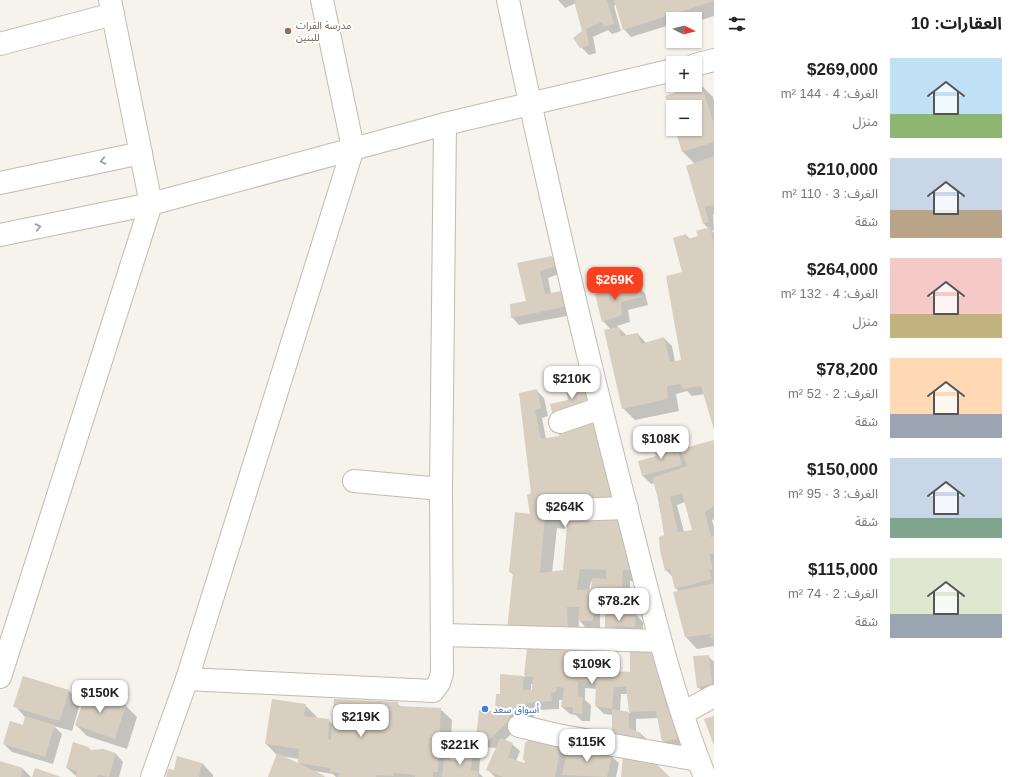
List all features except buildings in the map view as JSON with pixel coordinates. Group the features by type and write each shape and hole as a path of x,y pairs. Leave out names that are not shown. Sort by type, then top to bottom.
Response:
{"street":[{"path":"152,777 187,679 353,148 322,0"},
{"path":"508,0 530,102 601,408 660,641 701,768"},
{"path":"0,44 112,7 151,204 0,677"},
{"path":"702,63 714,60"},
{"path":"0,235 151,204 353,148 530,102 666,72"},
{"path":"187,679 433,691 439,683 442,673 443,635 441,489 445,124"},
{"path":"0,183 141,153"},
{"path":"560,422 601,408"},
{"path":"354,481 441,489"},
{"path":"569,510 627,508"},
{"path":"443,635 660,641"},
{"path":"683,713 714,696"},
{"path":"519,726 701,768"}],"place":[{"name":"مدرسة الفرات للبنين","path":"288,31"},
{"name":"أسواق سعد","path":"485,709"}]}
